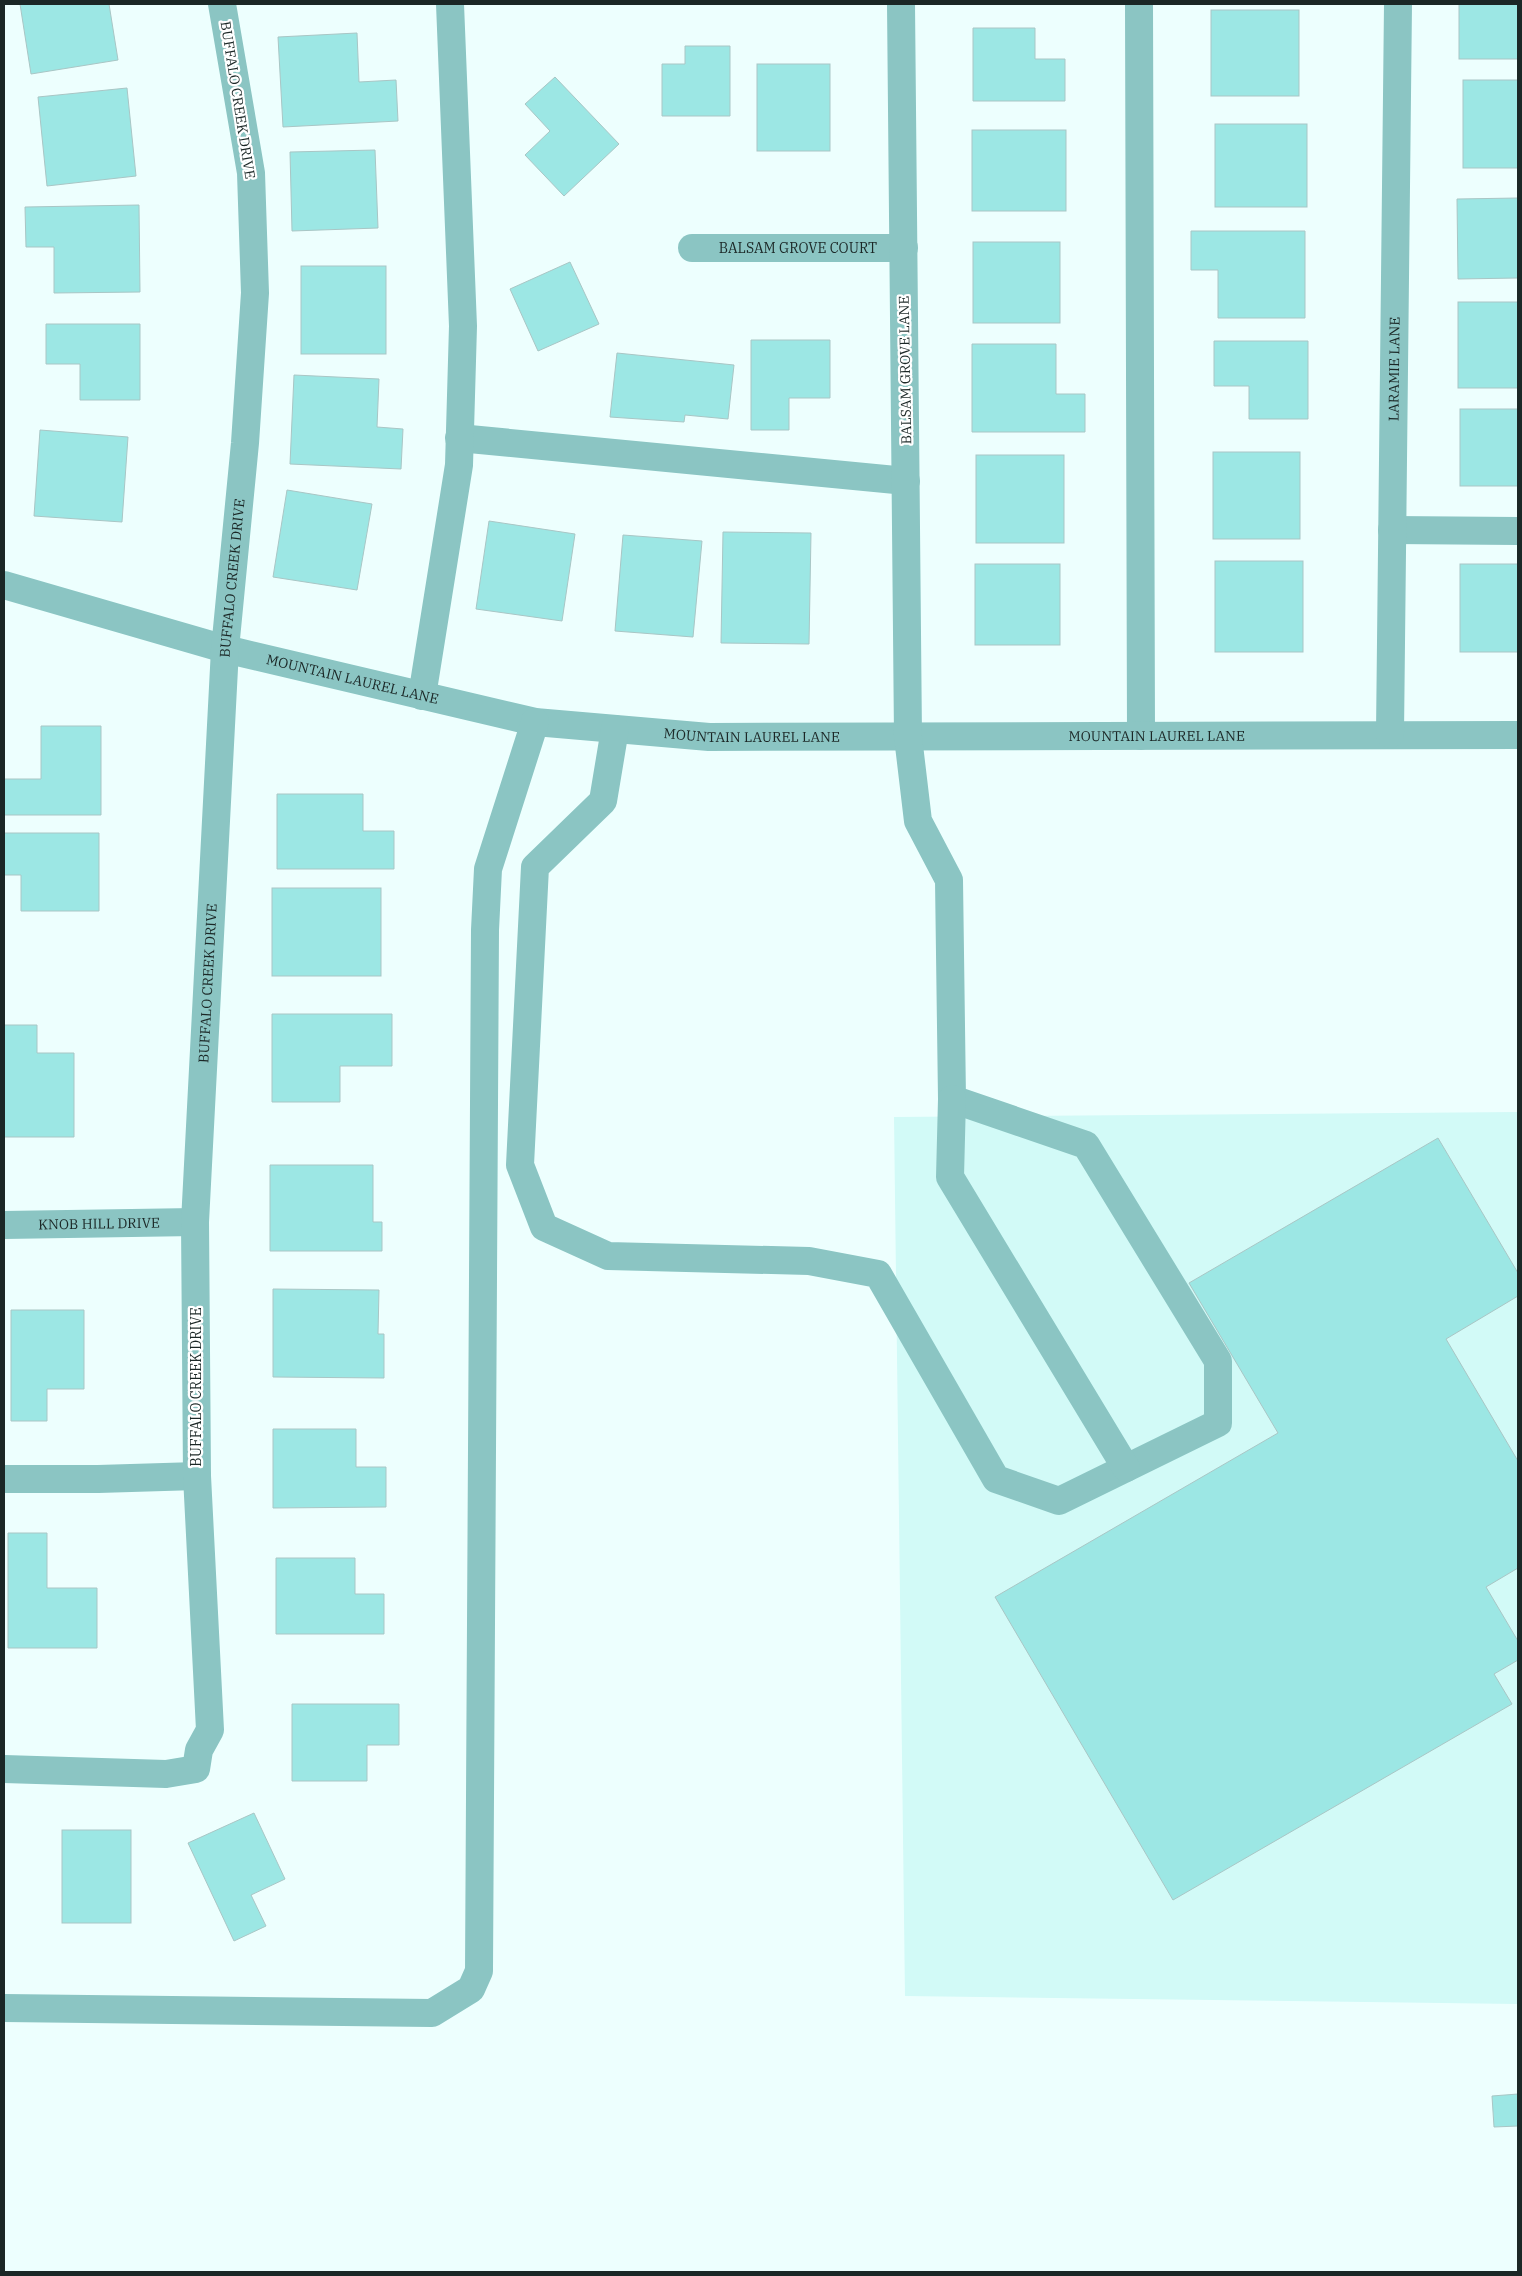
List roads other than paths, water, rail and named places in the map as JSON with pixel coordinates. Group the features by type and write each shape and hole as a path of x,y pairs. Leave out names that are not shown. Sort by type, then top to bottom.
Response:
{"street":[{"name":"BUFFALO CREEK DRIVE","path":"4,1770 166,1774 196,1769 199,1750 210,1730 197,1476 195,1222 225,649 245,443 255,294 251,173 224,4"},
{"path":"422,696 459,465 463,326 450,4"},
{"name":"BALSAM GROVE LANE","path":"901,4 908,737 918,821 949,880 952,1099 950,1177 1126,1468"},
{"path":"1139,4 1141,736"},
{"name":"LARAMIE LANE","path":"1390,734 1398,4"},
{"name":"BALSAM GROVE COURT","path":"692,248 904,248"},
{"path":"459,438 906,481"},
{"path":"1392,530 1518,531"},
{"name":"MOUNTAIN LAUREL LANE","path":"4,585 225,649 535,722 709,736 1518,735"},
{"path":"4,2008 432,2013 471,1989 479,1971 485,930 488,869 535,722"},
{"path":"615,729 603,801 535,867 520,1165 544,1227 608,1256 809,1261 878,1274 996,1479 1059,1501 1218,1423 1218,1361 1086,1146 952,1099"},
{"name":"KNOB HILL DRIVE","path":"4,1225 195,1222"},
{"path":"4,1479 98,1480 197,1476"}]}
